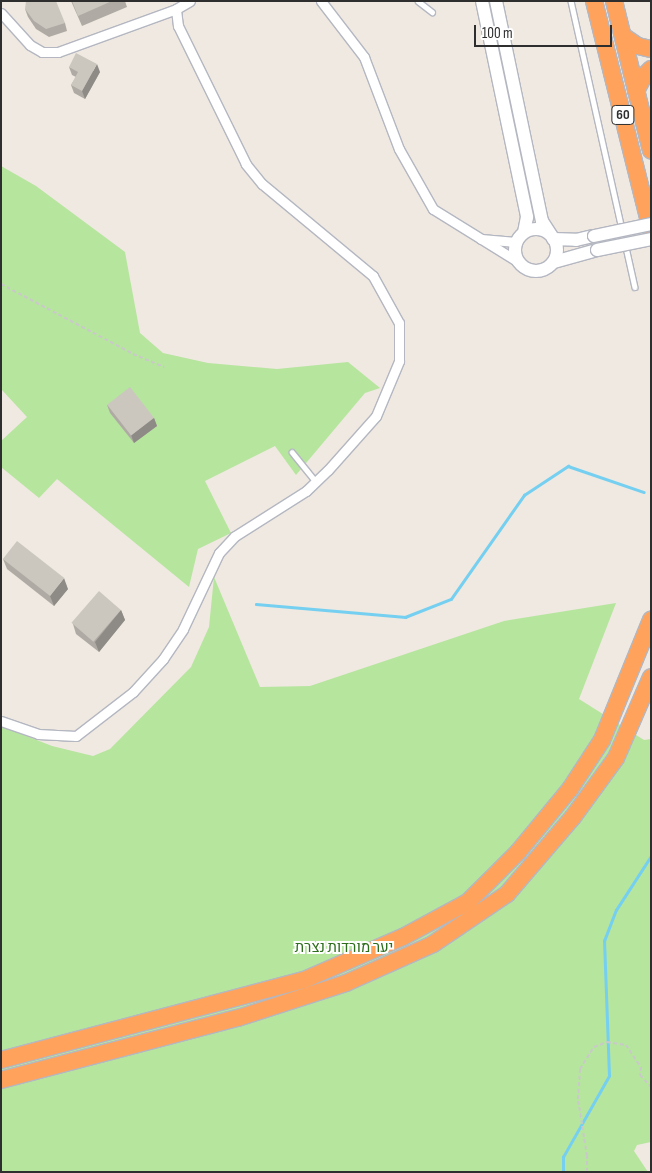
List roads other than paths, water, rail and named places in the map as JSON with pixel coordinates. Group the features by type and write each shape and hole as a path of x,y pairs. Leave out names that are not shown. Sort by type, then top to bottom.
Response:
{"highway":[{"name":"60","path":"594,1 651,230"},
{"name":"60","path":"614,1 651,150"},
{"path":"623,36 638,46 651,49"},
{"path":"636,91 644,76 651,69"},
{"path":"1,1060 304,980 403,937 468,902 518,852 575,781 602,740 651,620"},
{"path":"1,1080 238,1018 346,983 433,944 507,894 573,818 616,758 651,677"}],"street":[{"path":"1,13 30,45 42,52 58,52 176,9 190,1"},
{"path":"321,1 364,58 399,149 417,185 433,209 476,238 535,272 554,262 597,250 651,239"},
{"path":"482,1 527,217 520,237 517,262"},
{"path":"496,1 542,221 557,249 554,262"},
{"path":"1,722 38,734 76,736 97,723 134,692 163,659 182,629 219,553 256,521 282,508 316,482 376,416 399,361 399,323 374,276 262,184 246,164 190,54 178,26 176,9"},
{"path":"476,238 520,237 538,229 552,237 576,240 651,224"}],"lane":[{"path":"418,1 432,12"},
{"path":"571,1 635,287"},
{"path":"292,452 316,482"}],"waterway":[{"path":"256,604 405,617 451,599 524,495 568,466 644,492"},
{"path":"563,1172 563,1157 609,1076 604,941 616,910 651,856"}],"park label":[{"name":"יער מורדות נצרת","path":"344,948"}]}
